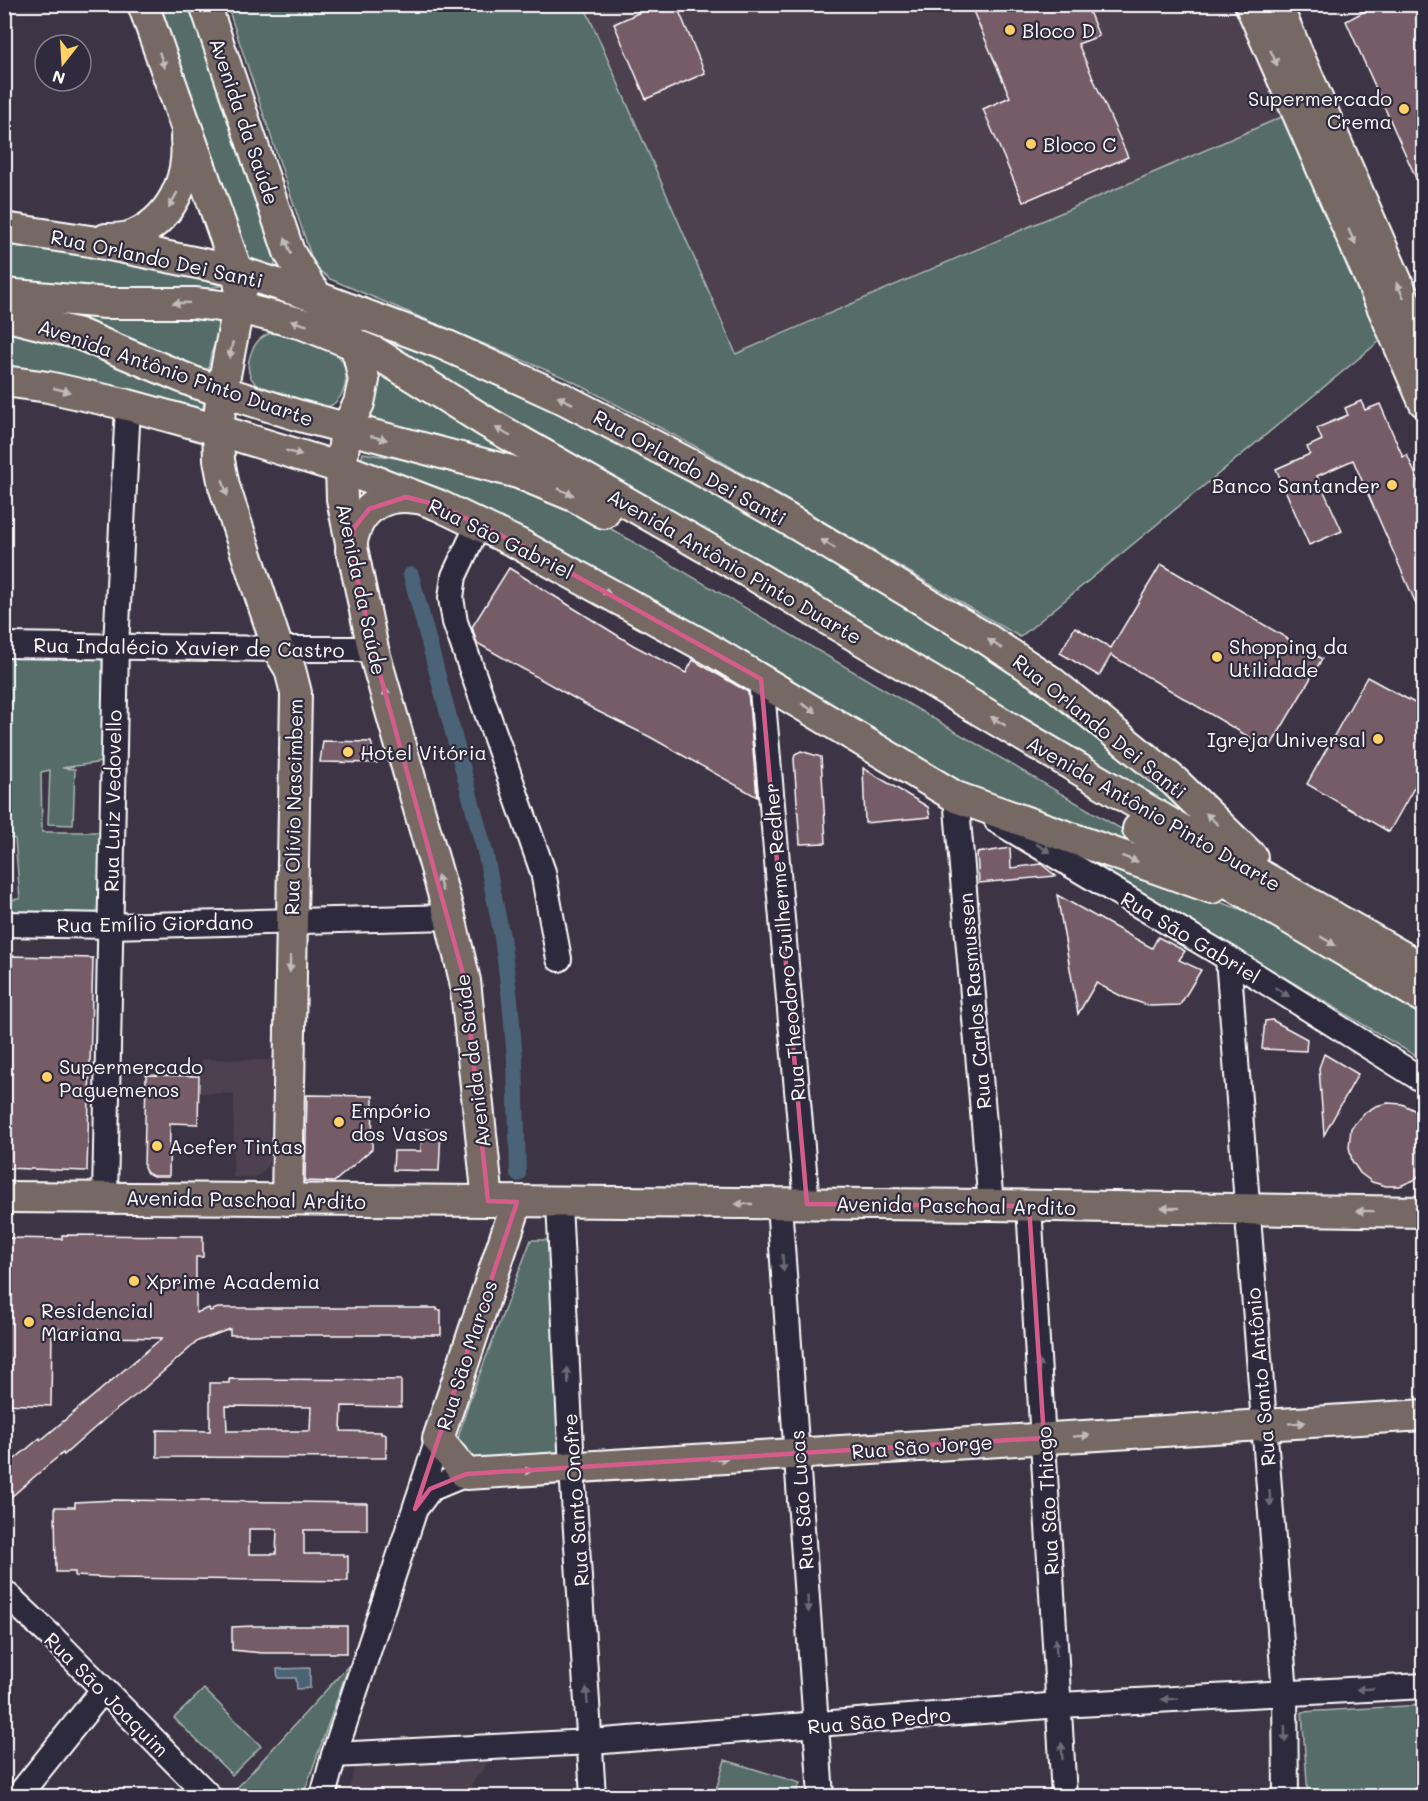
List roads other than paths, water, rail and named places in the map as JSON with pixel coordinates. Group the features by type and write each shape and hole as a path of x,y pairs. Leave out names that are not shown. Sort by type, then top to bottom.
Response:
{"main road":[{"path":"143,4 237,271 241,292 222,392"},
{"name":"Avenida da Saúde","path":"205,4 289,252 317,297 354,344 359,357 364,380 359,403 346,429 341,468 342,499 373,649 450,917 465,981 504,1210"},
{"path":"1250,4 1424,402"},
{"path":"1276,4 1424,344"},
{"path":"90,241 127,238 157,221 168,208 178,193 185,170 187,148 184,123"},
{"name":"Rua Orlando Dei Santi","path":"4,228 90,241 237,271 317,297 443,344 564,399 698,468 987,639 1049,680 1174,782 1281,900"},
{"name":"Avenida Antônio Pinto Duarte","path":"4,294 106,303 194,303 239,308 303,324 376,353 488,423 750,573 1133,802 1424,998"},
{"name":"Avenida Antônio Pinto Duarte","path":"4,315 79,334 167,372 222,392 346,429 518,473 576,497 1281,900 1424,969"},
{"name":"Rua São Gabriel","path":"4,381 48,387 128,405 218,430 341,468 422,499 601,588 761,680 956,797 1281,900"},
{"name":"Rua Olívio Nascimbem","path":"222,392 218,430 219,460 224,486 278,649 290,669 296,693 287,1200"},
{"path":"351,549 354,528 369,509 378,503 396,498 422,499"},
{"name":"Avenida Paschoal Ardito","path":"4,1197 287,1200 504,1210 559,1203 991,1205 1424,1212"},
{"name":"Rua São Marcos","path":"438,1439 504,1210"},
{"name":"Rua São Jorge","path":"466,1474 1424,1415"},
{"path":"438,1439 466,1474"}],"street":[{"name":"Rua Luiz Vedovello","path":"105,1198 116,646 128,405"},
{"path":"478,525 454,576 451,598 455,622 543,872 559,959"},
{"name":"Rua Indalécio Xavier de Castro","path":"4,645 373,649"},
{"name":"Rua Theodoro Guilherme Redher","path":"761,680 793,1204"},
{"name":"Rua São Gabriel","path":"956,797 1228,958 1424,1081"},
{"name":"Rua Carlos Rasmussen","path":"956,797 991,1205"},
{"name":"Rua Emílio Giordano","path":"4,924 110,926 450,917"},
{"name":"Rua Santo Antônio","path":"1228,958 1285,1694 1286,1797"},
{"name":"Rua Santo Onofre","path":"559,1203 572,1468 593,1797"},
{"name":"Rua São Lucas","path":"793,1204 798,1454 821,1797"},
{"name":"Rua São Thiago","path":"1029,1206 1064,1797"},
{"name":"Rua São Marcos","path":"323,1797 334,1755 438,1439"},
{"name":"Rua São Marcos","path":"415,1509 430,1489 466,1474"},
{"name":"Rua São Joaquim","path":"4,1592 52,1637 209,1797"},
{"name":"Rua São Pedro","path":"334,1755 591,1742 1060,1705 1424,1686"},
{"path":"18,1797 103,1690"}],"water":[{"path":"310,1668 310,1688 297,1689 296,1678 278,1678 277,1669"}],"waterway":[{"path":"411,575 486,856 502,937 515,1059 518,1174"}],"place":[{"name":"Bloco D","path":"1010,30"},
{"name":"Supermercado Crema","path":"1404,109"},
{"name":"Bloco C","path":"1031,144"},
{"name":"Banco Santander","path":"1392,485"},
{"name":"Shopping da Utilidade","path":"1217,657"},
{"name":"Igreja Universal","path":"1378,739"},
{"name":"Hotel Vitória","path":"348,752"},
{"name":"Supermercado Paguemenos","path":"47,1077"},
{"name":"Empório dos Vasos","path":"339,1122"},
{"name":"Acefer Tintas","path":"157,1146"},
{"name":"Xprime Academia","path":"134,1281"},
{"name":"Residencial Mariana","path":"29,1322"}]}
